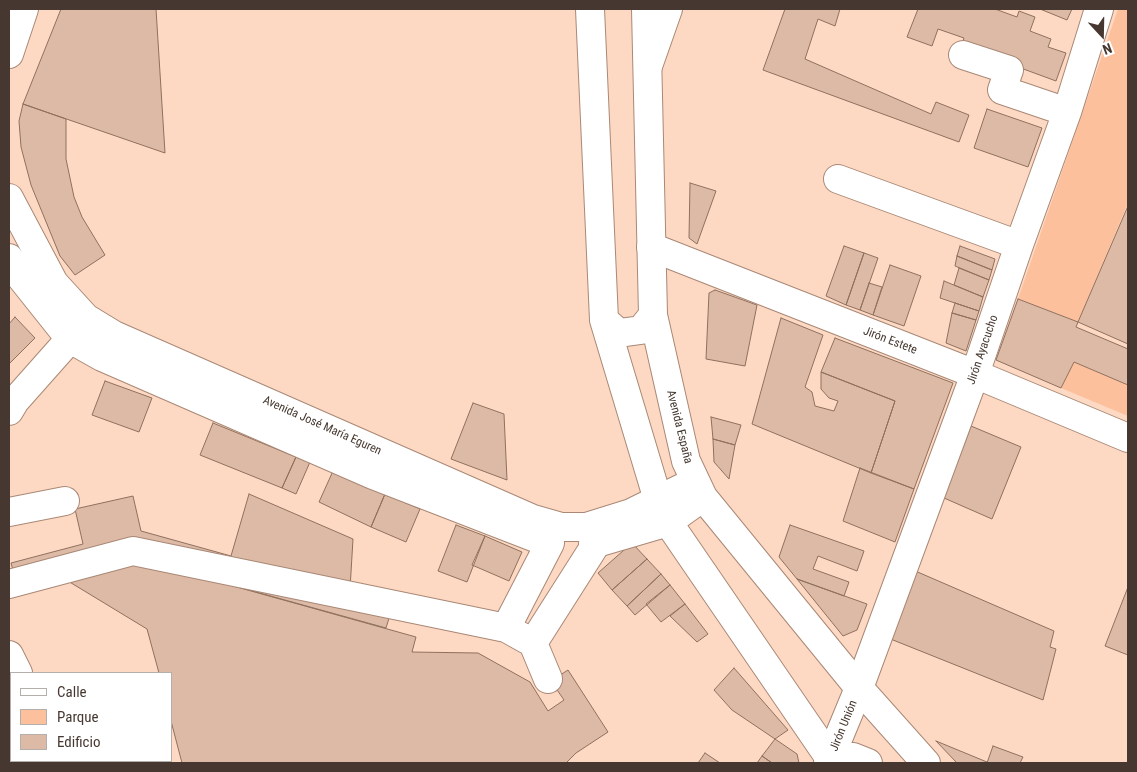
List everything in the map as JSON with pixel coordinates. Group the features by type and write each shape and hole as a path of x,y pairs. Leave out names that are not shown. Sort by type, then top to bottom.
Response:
{"main road":[{"path":"9,54 24,9"},
{"path":"590,9 604,320 663,511 830,762 853,757 868,763"},
{"name":"Avenida España","path":"646,9 653,315 686,461 699,489 859,688 926,763"},
{"path":"646,70 668,9"},
{"name":"Jirón Ayacucho","path":"859,688 976,374 1019,245 1067,112 1099,9"},
{"path":"963,56 1009,70 1002,90 1067,112"},
{"path":"838,179 1019,245"},
{"name":"Avenida José María Eguren","path":"9,198 54,283 86,318 114,335 533,518 561,527 586,527 631,513 663,511"},
{"name":"Jirón Estete","path":"651,247 976,374 1128,438"},
{"name":"Avenida José María Eguren","path":"9,258 19,275 70,339 102,357 373,474 528,537 550,543 596,544 663,511 699,489"},
{"path":"604,320 619,333 641,330 653,315"},
{"path":"9,411 70,339"},
{"path":"9,512 65,501"},
{"path":"506,628 550,543"},
{"path":"533,643 596,544"},
{"path":"9,584 133,552 506,628 533,643 548,679"},
{"name":"Jirón Unión","path":"830,762 859,688"}],"green space":[{"path":"1118,9 1128,9 1128,203 1078,322 1018,299"},
{"path":"1074,362 1128,385 1128,416 1061,388"}],"building":[{"path":"61,9 156,9 165,153 23,104"},
{"path":"785,9 840,9 835,26 818,19 805,59 931,114 936,102 969,115 959,142 763,70"},
{"path":"918,9 995,9 1017,17 1019,11 1035,17 1030,31 1051,39 1048,47 1066,53 1056,81 961,46 964,38 938,29 932,46 907,37"},
{"path":"1040,9 1072,9 1067,20"},
{"path":"23,104 66,119 66,159 74,197 82,217 105,255 75,275 60,256 31,185 21,147 19,121"},
{"path":"987,109 1042,128 1028,167 974,148"},
{"path":"690,183 716,191 697,244 689,238"},
{"path":"1128,206 1128,344 1078,322"},
{"path":"844,246 864,253 846,305 826,296"},
{"path":"960,246 995,259 992,270 957,256"},
{"path":"864,253 878,258 860,310 846,305"},
{"path":"957,256 992,270 989,280 955,266"},
{"path":"890,265 921,276 904,326 873,315"},
{"path":"959,268 989,280 983,297 954,285"},
{"path":"944,281 983,297 979,311 940,298"},
{"path":"869,283 882,287 873,315 860,310"},
{"path":"715,290 757,305 745,366 706,359 709,293"},
{"path":"1018,299 1078,322 1076,327 1128,349 1128,385 1074,362 1061,388 996,360"},
{"path":"955,303 979,311 976,320 952,313"},
{"path":"952,313 976,320 966,351 946,343"},
{"path":"15,317 35,338 9,364 9,324"},
{"path":"781,318 823,335 805,387 812,392 815,406 834,411 838,401 829,398 821,389 821,372 895,401 871,473 752,424"},
{"path":"835,338 953,383 914,489 871,473 895,401 821,372"},
{"path":"105,381 152,398 139,432 92,415"},
{"path":"473,403 504,414 507,480 451,459"},
{"path":"711,417 741,425 735,445 713,439"},
{"path":"213,423 296,457 282,488 200,455"},
{"path":"971,426 1021,447 992,519 944,498"},
{"path":"713,439 735,445 729,479 714,462"},
{"path":"296,457 310,462 296,494 282,488"},
{"path":"860,468 914,489 895,542 843,521"},
{"path":"333,471 385,494 371,527 319,502"},
{"path":"249,494 353,539 350,589 394,602 386,628 133,558 18,588 11,563 83,544 75,509 133,496 141,531 231,556"},
{"path":"385,494 420,509 406,542 371,527"},
{"path":"456,525 485,536 467,582 438,571"},
{"path":"790,525 864,551 857,571 818,556 813,569 849,582 844,596 797,579 779,557"},
{"path":"485,536 522,552 509,581 472,565"},
{"path":"632,543 647,559 612,590 598,573"},
{"path":"133,558 416,637 412,652 478,653 530,682 548,711 564,700 551,681 568,670 608,732 576,753 566,763 182,763 172,725 172,672 159,672 147,629 63,578"},
{"path":"647,559 661,574 627,606 612,590"},
{"path":"913,570 1054,631 1050,647 1056,649 1043,700 888,638"},
{"path":"661,574 670,585 635,615 627,606"},
{"path":"797,579 867,604 857,630 843,636"},
{"path":"670,585 685,604 661,622 646,604"},
{"path":"1128,587 1128,655 1105,646"},
{"path":"685,604 708,634 697,642 670,616"},
{"path":"734,668 788,730 775,739 732,710 714,690"},
{"path":"775,739 797,754 799,763 772,763 762,756"},
{"path":"936,741 987,762 987,763 957,763"},
{"path":"993,746 1023,757 1020,763 987,763"},
{"path":"705,753 720,763 698,763"},
{"path":"762,756 772,763 757,763"}]}
